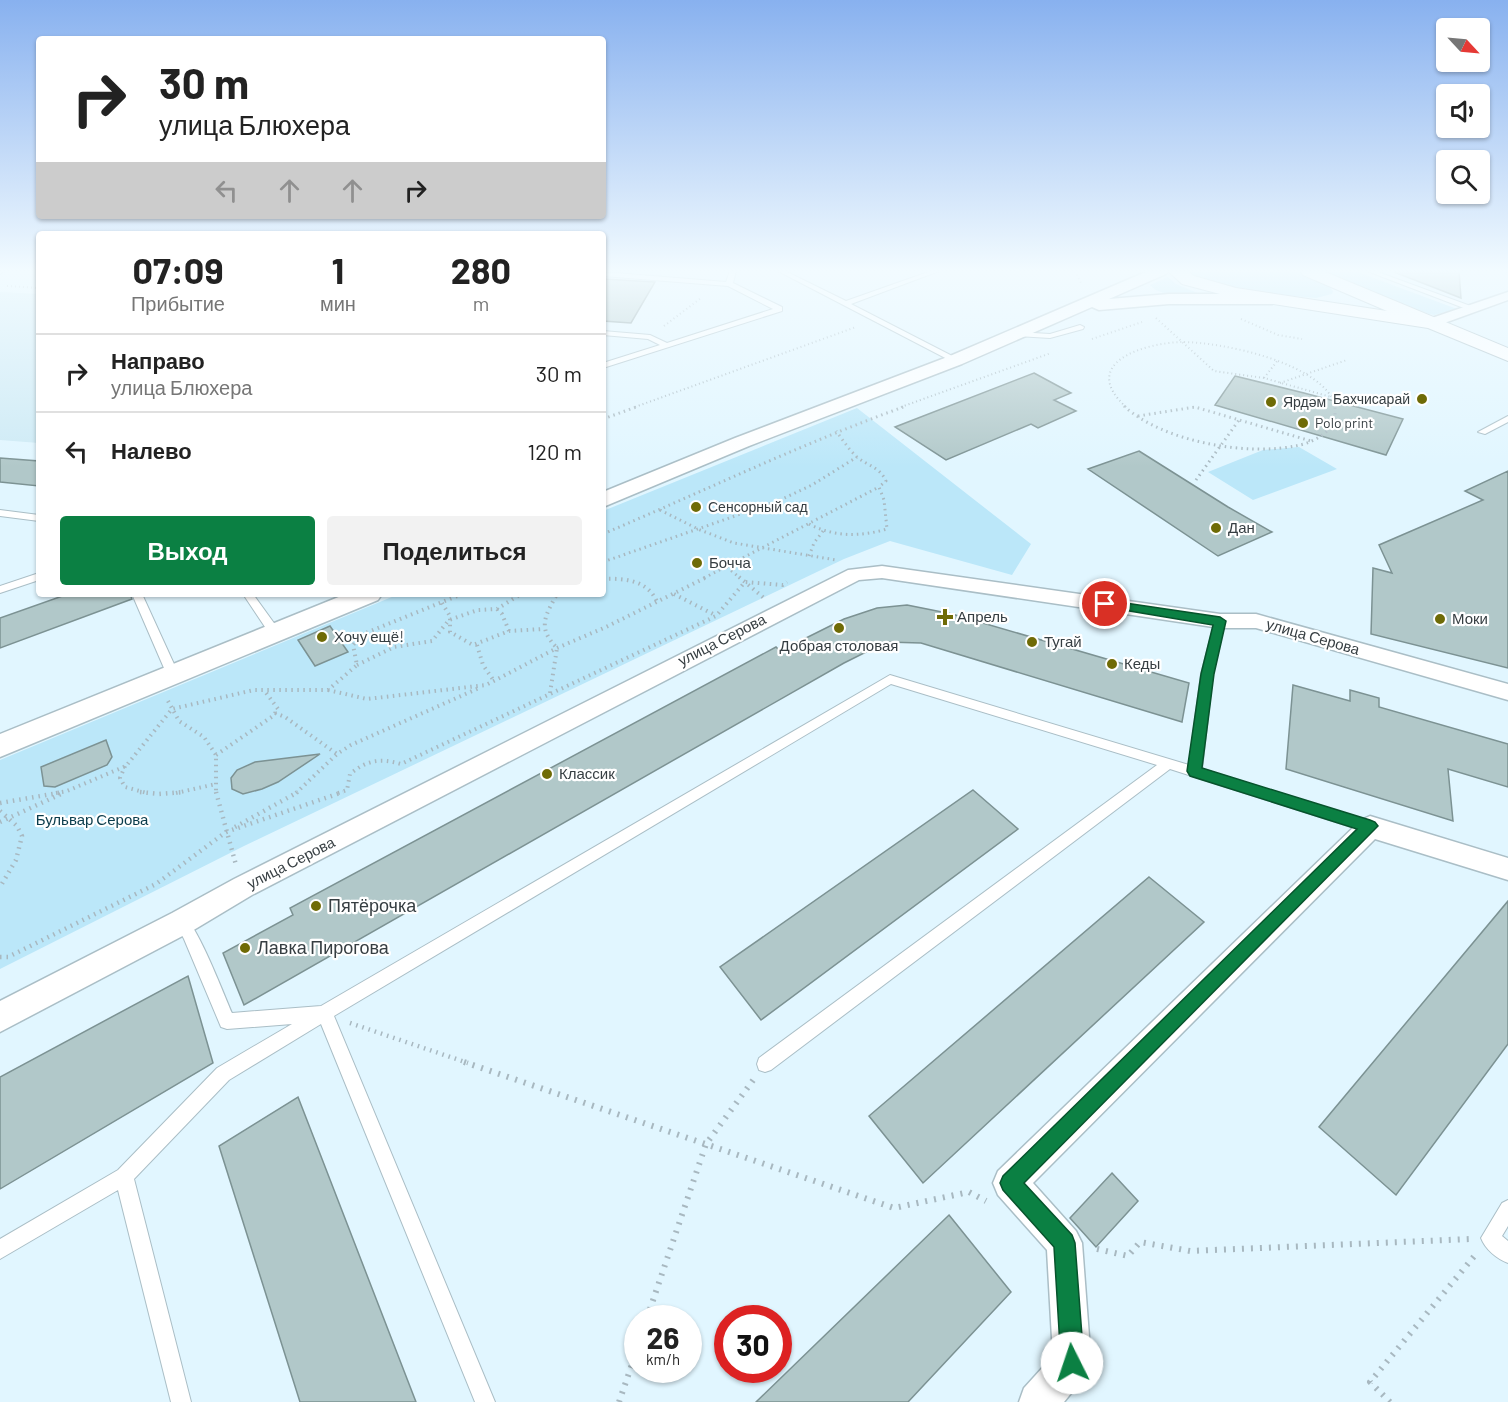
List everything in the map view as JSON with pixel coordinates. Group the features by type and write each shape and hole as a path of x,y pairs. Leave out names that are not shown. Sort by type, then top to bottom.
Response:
{"main road":[{"path":"1463,336 1508,355"}],"street":[{"path":"606,499 742,442 1011,336"},
{"name":"улица Серова","path":"0,1017 182,922 243,887 855,573 1220,621 1256,621 1508,692"},
{"path":"0,746 170,687 275,633 362,597"},
{"path":"1038,1402 1072,1363 1064,1243 1010,1183 1370,826 1508,869"}],"lane":[{"path":"643,336 650,337 666,345"},
{"path":"606,365 693,336"},
{"path":"909,336 956,360"},
{"path":"1482,432 1508,419"},
{"path":"0,513 36,518"},
{"path":"0,590 36,577"},
{"path":"138,597 170,687"},
{"path":"250,597 275,633"},
{"path":"1195,771 1207,674 1220,621"},
{"path":"0,1250 124,1176 224,1074 890,679 1370,826"},
{"path":"765,1064 1168,763"},
{"path":"182,922 190,934 227,1021 325,1013"},
{"path":"325,1013 485,1402"},
{"path":"124,1176 181,1402"},
{"path":"1508,1209 1490,1238 1508,1254"}],"path":[{"path":"606,418 830,336"},
{"path":"1083,342 1099,336"},
{"path":"1176,336 1214,371 1264,378 1332,397"},
{"path":"1287,336 1302,339"},
{"path":"1182,342 1214,344 1246,350 1278,360 1306,374 1332,397 1336,407 1335,424 1321,437 1295,446 1260,449 1221,446 1170,432 1137,416 1117,398 1108,380 1113,365 1127,353 1182,342"},
{"path":"606,533 836,431 1060,350"},
{"path":"1264,378 1278,360"},
{"path":"1280,383 1347,360"},
{"path":"1137,416 1195,407 1311,441"},
{"path":"1196,480 1239,420"},
{"path":"0,957 8,957 156,884 226,832 301,790 337,754 375,732 486,685 557,648 674,594 879,487 886,481 884,474 857,457 836,431"},
{"path":"606,561 700,530 812,485 857,457"},
{"path":"809,524 823,531 865,536 887,529 884,500 879,487"},
{"path":"660,509 700,530 734,543 843,561"},
{"path":"809,556 814,543 823,531"},
{"path":"823,565 833,560"},
{"path":"606,579 626,579 643,586 654,594 657,602"},
{"path":"226,832 347,790 350,774 365,761 383,759 401,764 716,616 745,582 783,585 793,580"},
{"path":"674,594 716,616"},
{"path":"357,665 353,645 363,634 455,597"},
{"path":"328,690 357,665 394,647 432,641 449,620 478,610 497,609 516,597"},
{"path":"555,597 548,611 543,629 547,638 557,648"},
{"path":"442,603 450,615 448,630 477,645 509,631 543,629"},
{"path":"497,609 502,614 509,631"},
{"path":"477,645 483,664 494,681"},
{"path":"550,694 557,648"},
{"path":"216,784 171,794 146,795 125,787 120,778 126,766 172,709 264,690 328,690 367,699 486,685"},
{"path":"170,687 172,709 179,721 204,737 216,755 216,798 243,887"},
{"path":"216,755 261,726 278,709 264,690"},
{"path":"275,713 285,717 337,754"},
{"path":"0,822 126,766"},
{"path":"0,803 67,791"},
{"path":"0,811 21,831 23,838 15,865 0,887"},
{"path":"325,1013 894,1208 969,1192 997,1207"},
{"path":"651,1305 706,1144 765,1064"},
{"path":"1064,1243 1128,1256 1140,1242 1190,1251 1490,1238"},
{"path":"1390,1402 1370,1382 1490,1238"},
{"path":"619,1402 626,1383"}],"shaded area":[{"path":"0,336 36,336 36,443 0,440"}],"green space":[{"name":"Бульвар Серова","path":"857,408 1031,544 1012,575 890,541 844,559 244,846 0,969 0,760 392,597 606,597 606,510"},
{"path":"1299,447 1337,469 1253,500 1208,472 1263,450"}],"building":[{"path":"1034,373 1071,393 1054,400 1076,411 1038,428 1031,424 946,460 895,427"},
{"path":"1235,376 1403,419 1386,455 1215,405"},
{"path":"1139,451 1272,532 1218,556 1088,469"},
{"path":"0,458 36,461 36,486 0,482"},
{"path":"1508,471 1508,668 1371,634 1373,568 1392,573 1379,545 1483,500 1465,491"},
{"path":"60,597 131,597 132,599 0,648 0,618"},
{"path":"907,605 952,614 1189,683 1182,722 921,643 886,642 844,663 244,1005 223,953 293,915 290,908 776,647 780,651 844,619 877,608"},
{"path":"330,626 348,652 315,666 298,640"},
{"path":"1293,685 1350,701 1350,690 1379,698 1379,707 1508,744 1508,787 1448,769 1453,821 1286,769"},
{"path":"106,740 112,757 107,765 55,787 44,786 41,767"},
{"path":"320,754 278,782 262,789 243,794 232,789 231,778 237,770 255,762"},
{"path":"973,790 1018,829 761,1020 720,967"},
{"path":"1149,877 1204,922 923,1183 869,1116"},
{"path":"1508,901 1508,1044 1396,1195 1319,1127"},
{"path":"188,976 213,1063 0,1189 0,1077"},
{"path":"298,1097 416,1402 300,1402 219,1146"},
{"path":"1112,1173 1138,1201 1096,1247 1070,1218"},
{"path":"949,1215 1011,1292 908,1402 756,1402 776,1383 792,1383 792,1367"}],"place":[{"name":"Бахчисарай","path":"1422,399"},
{"name":"Ярдәм","path":"1271,402"},
{"name":"Polo print","path":"1303,423"},
{"name":"Сенсорный сад","path":"696,507"},
{"name":"Дан","path":"1216,528"},
{"name":"Бочча","path":"697,563"},
{"name":"Апрель","path":"945,617"},
{"name":"Моки","path":"1440,619"},
{"name":"Добрая столовая","path":"839,628"},
{"name":"Хочу ещё!","path":"322,637"},
{"name":"Тугай","path":"1032,642"},
{"name":"Кеды","path":"1112,664"},
{"name":"Классик","path":"547,774"},
{"name":"Пятёрочка","path":"316,906"},
{"name":"Лавка Пирогова","path":"245,948"}],"route":[{"path":"1072,1363 1064,1243 1010,1183 1370,826 1195,771 1207,674 1220,621 1105,604"}]}
